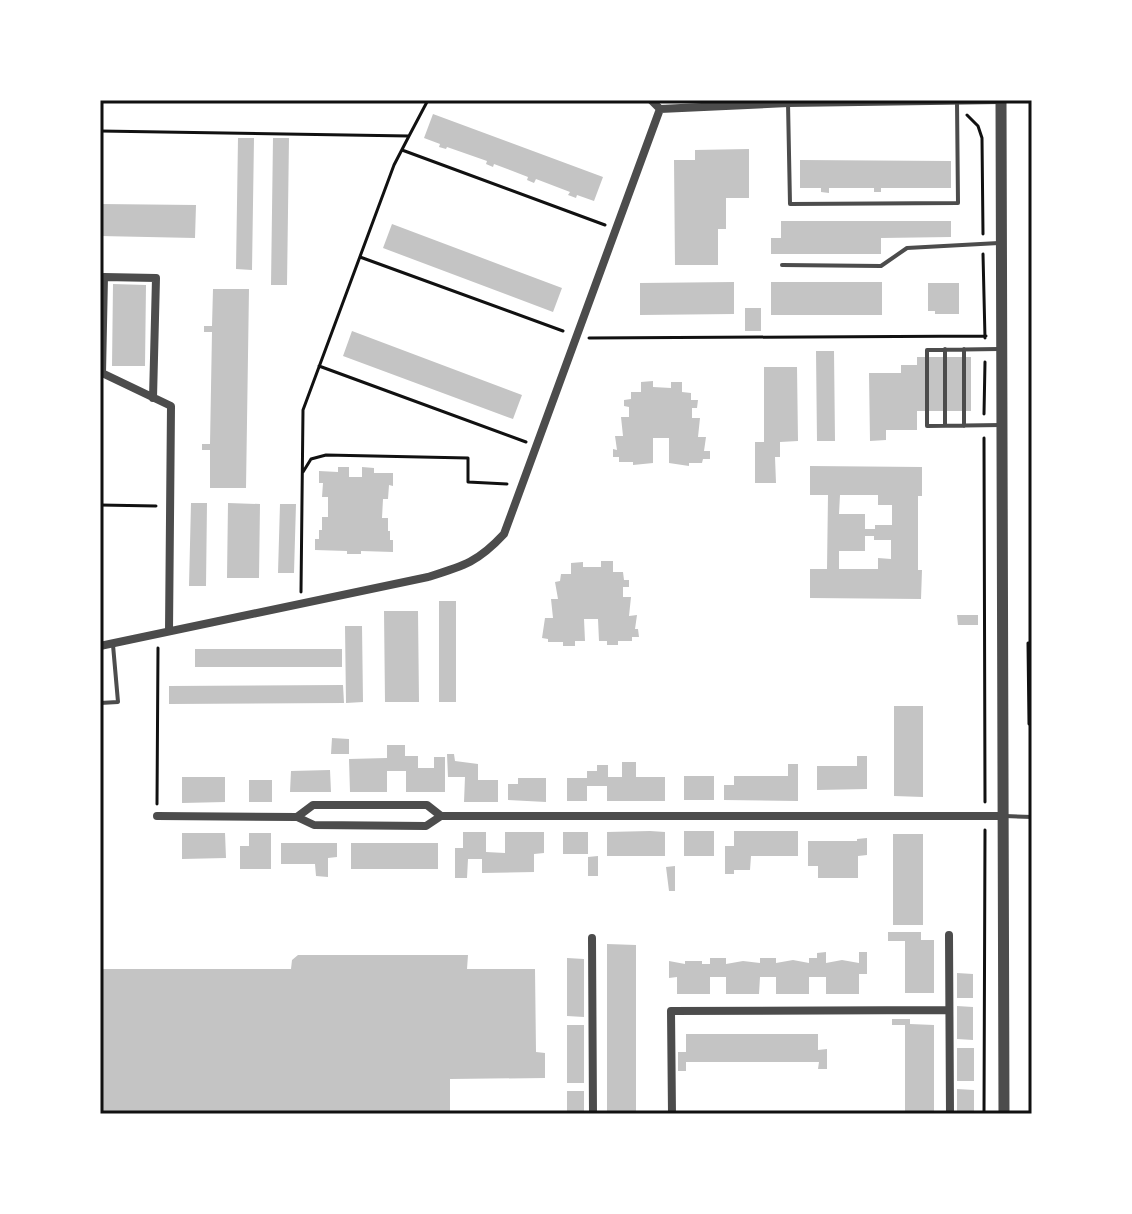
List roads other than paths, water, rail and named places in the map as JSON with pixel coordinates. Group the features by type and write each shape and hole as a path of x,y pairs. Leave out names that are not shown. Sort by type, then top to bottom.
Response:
{"street":[{"path":"651,100 660,109 844,101 1001,100 1004,1114"},
{"path":"100,646 428,577 467,565 486,553 504,534 660,109"},
{"path":"153,398 156,278 104,277 102,373 153,398 171,406 169,631"},
{"path":"297,817 313,805 427,805 441,816"},
{"path":"157,816 297,817 314,825 426,826 441,816 1003,816"},
{"path":"949,935 950,1114"},
{"path":"592,938 593,1114"},
{"path":"672,1114 671,1011 949,1010"}],"lane":[{"path":"788,103 790,204 958,203 957,100"},
{"path":"1001,100 1032,101"},
{"path":"782,265 881,266 907,248 1001,243"},
{"path":"1002,342 985,349 927,350 927,426 1002,425"},
{"path":"945,349 945,426"},
{"path":"964,349 964,426"},
{"path":"100,703 118,702 113,643"},
{"path":"1003,816 1032,817"}]}
